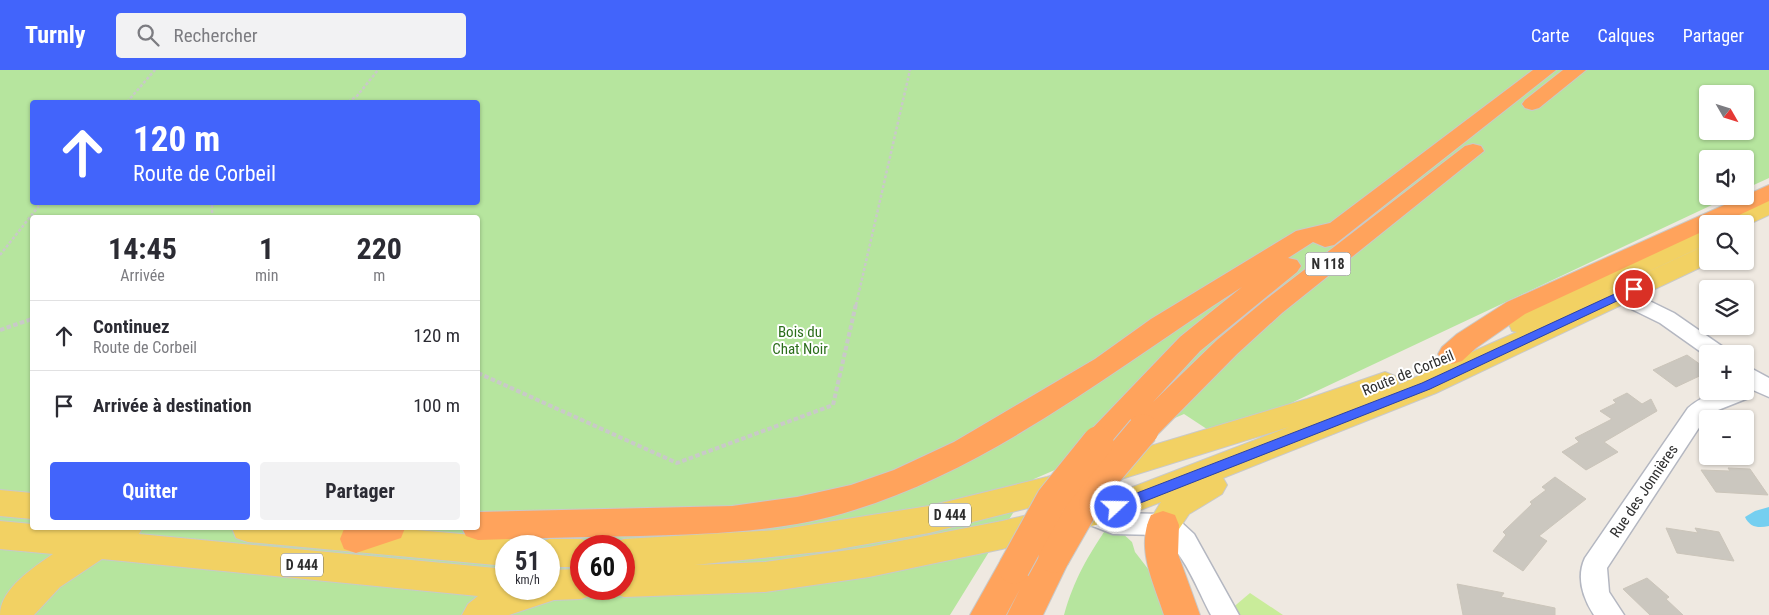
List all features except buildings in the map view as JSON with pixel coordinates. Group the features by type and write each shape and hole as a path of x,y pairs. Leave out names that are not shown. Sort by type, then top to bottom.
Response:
{"highway":[{"name":"N 118","path":"988,615 1052,499 1098,442 1190,344 1249,295 1339,229 1546,70"},
{"name":"N 118","path":"1024,615 1054,557 1093,489 1142,430 1227,347 1273,307 1576,70"},
{"path":"1452,354 1462,344 1516,308 1769,192"},
{"path":"480,526 732,520 797,510 861,495 905,479 966,450 1105,366 1161,326 1305,236 1339,229"},
{"path":"1163,525 1161,554 1182,615"},
{"path":"356,538 382,530"}],"main road":[{"path":"1750,215 1769,206"},
{"path":"1754,233 1769,226"},
{"name":"Route de Corbeil","path":"1223,467 1426,386 1632,282 1699,240"},
{"name":"Route de Corbeil","path":"635,552 747,547 847,534 919,522 1027,496 1368,390 1452,354 1470,351 1505,334 1568,297 1632,282 1699,257"},
{"path":"1163,525 1178,505 1212,484 1223,467"},
{"name":"D 444","path":"635,582 765,577 870,562 1002,535 1116,507 1223,467"},
{"path":"0,503 30,506"},
{"path":"15,615 37,586 63,566 123,530"},
{"name":"D 444","path":"270,530 495,551"},
{"name":"D 444","path":"0,536 495,583"},
{"path":"560,574 570,564"},
{"path":"480,615 494,604 512,600"}],"street":[{"path":"1632,282 1667,318 1705,345"},
{"path":"1632,282 1656,303 1667,318"},
{"name":"Rue des Jonnières","path":"1610,615 1598,600 1592,583 1594,566 1696,414 1705,406 1719,400"},
{"path":"1089,514 1114,523 1163,525 1185,542 1226,615"}],"path":[{"path":"129,100 155,70"},
{"path":"351,100 358,96 378,70"},
{"path":"480,374 677,463 833,404 910,70"},
{"path":"32,215 40,205"},
{"path":"0,256 30,217"},
{"path":"0,330 30,320"}],"green space":[{"name":"Bois du Chat Noir","path":"0,70 1769,70 1769,178 1754,185 1754,150 1699,150 1699,205 1712,205 1219,437 1184,414 1034,479 950,615 0,615"},
{"path":"1108,526 1121,532 1132,542 1135,552 1152,574 1169,615 1064,615 1082,568"},
{"path":"1250,593 1283,615 1224,615"}],"water":[{"path":"1769,507 1769,526 1755,526 1747,521 1745,517 1755,511"}],"route":[{"path":"1116,507 1223,467 1426,386 1634,289"}]}
